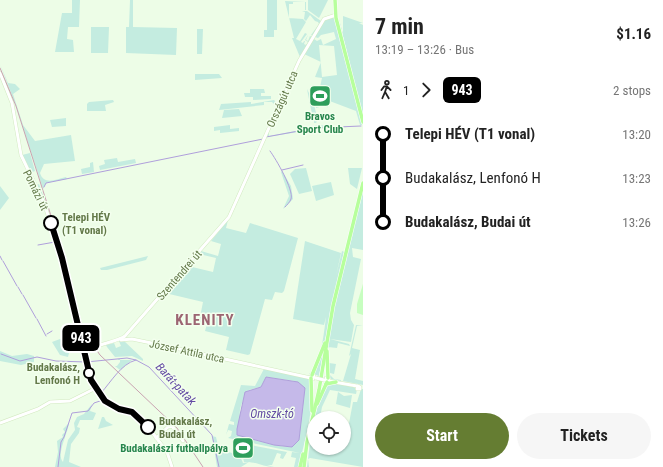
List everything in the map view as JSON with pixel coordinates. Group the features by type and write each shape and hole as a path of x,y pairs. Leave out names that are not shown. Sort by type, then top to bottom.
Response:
{"main road":[{"path":"335,0 334,16 339,28 363,122"},
{"name":"Országút utca","path":"227,219 299,60 322,21 326,18 334,16"},
{"path":"339,28 363,127"},
{"name":"Pomázi út","path":"0,73 11,101 21,156 42,198 62,258 91,380 104,400 116,408 132,412 156,436"},
{"path":"314,411 341,267 363,178"},
{"path":"312,411 313,377 326,342 363,183"},
{"name":"Szentendrei út","path":"125,338 227,219"},
{"path":"85,351 125,338"},
{"name":"József Attila utca","path":"125,338 360,388"},
{"path":"314,411 326,380 326,342"},
{"path":"324,387 330,382 336,382"},
{"path":"0,423 38,409 50,402 68,402 97,389"},
{"path":"172,467 168,453 156,436 168,426 173,427 183,441"},
{"path":"305,467 307,442"},
{"path":"300,467 307,442"}],"shaded area":[{"path":"72,0 80,0 79,27 68,27 67,39 73,40 74,52 55,52 62,13 72,13"},
{"path":"130,0 133,0 133,27 177,28 176,55 126,53 126,27 129,27"},
{"path":"267,0 277,0 277,30 274,30 274,37 264,37 264,30 267,30"},
{"path":"308,0 328,0 319,18 308,10"},
{"path":"285,1 306,2 306,10 305,2 293,2 293,4 289,4 289,17"},
{"path":"302,11 307,11 321,21 313,36 311,35 319,24 310,15 306,21 304,19 305,12"},
{"path":"338,16 343,34 343,16 363,23 359,23 363,25 363,117"},
{"path":"289,18 303,19 306,22 296,39 300,41 305,33 307,34 301,42 303,43 305,41 304,44 306,45 308,42 305,40 308,35 306,40 308,41 310,36 312,37 300,57 292,38 294,38"},
{"path":"335,18 362,125 360,125 356,111 327,100 330,93 320,87 322,78 315,77 321,63 322,77 337,75 334,46 319,45 321,62 304,54 314,39 317,41 321,39 323,45 336,39 334,32 321,35 318,38 315,37 325,19"},
{"path":"91,27 109,27 108,53 91,53"},
{"path":"197,29 203,29 202,54 197,54"},
{"path":"0,64 8,83 15,84 20,89 13,94 23,125 35,141 71,135 75,161 44,164 40,173 44,179 48,181 66,177 67,179 46,183 43,189 16,106"},
{"path":"195,74 219,74 222,78 195,80"},
{"path":"250,89 264,89 265,93 261,93 261,96 271,96 271,99 253,100 253,97 245,97 244,93 250,93"},
{"path":"307,89 313,101 318,120 316,123 314,123 314,120 316,120 313,119"},
{"path":"315,99 327,104 328,108 326,105 316,108"},
{"path":"113,100 114,102 105,105 106,111 87,111 87,104 89,102"},
{"path":"274,100 276,102 275,105 272,102 264,102 264,105 219,110 221,104 251,102 251,104"},
{"path":"239,109 242,116 222,118 224,110"},
{"path":"66,118 66,126 52,127 50,120"},
{"path":"230,125 230,129 239,128 239,131 220,133 220,130 214,131 214,127"},
{"path":"316,125 347,127 317,129 267,137 269,132 269,136 311,128"},
{"path":"30,153 35,171 30,173 22,155"},
{"path":"117,158 118,162 135,159 136,163 100,170 99,166 105,164 104,160"},
{"path":"93,162 94,172 82,174 81,169 90,167 90,163"},
{"path":"306,168 312,191 299,194 290,174 295,169"},
{"path":"348,168 362,168 357,189 350,184"},
{"path":"282,171 291,186 293,199 283,209 289,196 281,172"},
{"path":"32,176 37,185 39,184 49,212 38,187"},
{"path":"331,182 334,195 316,201 312,186"},
{"path":"0,186 9,198 0,210"},
{"path":"363,188 363,250 352,248 353,257 361,259 350,313 351,320 354,325 351,342 330,339 349,344 350,346 338,343 337,348 328,347 333,313"},
{"path":"228,220 226,228 246,233 250,223 298,238 284,291 282,293 275,292 272,300 265,299 250,354 248,355 226,350 229,337 205,331 207,324 199,322 203,302 165,293 188,266 213,272 216,258 199,254 201,251 218,256 221,244 211,241"},
{"path":"305,241 341,253 336,276 342,251 344,252 332,314 324,344 313,373 309,374 313,370 319,356 326,317 324,325 293,319"},
{"path":"148,256 146,260 107,270 101,270 100,268"},
{"path":"79,324 91,347 88,346 87,349 85,348"},
{"path":"356,325 363,326 357,326 352,348 360,350 355,379 363,381 363,385 343,381 351,354 349,356"},
{"path":"76,333 81,352 69,353 68,357 60,355 52,342"},
{"path":"123,340 143,359 143,361 132,356 115,357 106,345 114,343 116,348 121,346 119,341"},
{"path":"328,348 329,363 336,364 334,374 330,373 330,375 334,379 341,381 331,379 329,377"},
{"path":"0,351 12,356 27,354 34,356 34,362 21,365 0,361"},
{"path":"323,354 319,376 314,374"},
{"path":"120,359 132,360 120,370 115,366 117,366 120,362"},
{"path":"265,367 309,377 312,399 311,411 307,411 307,431 299,467 294,467 296,458 291,457 292,452 300,453 228,438 231,436 232,431 228,430 226,435 229,424 234,425 234,422 230,421 241,385 255,386","holes":["266,377 294,381 303,405 298,440 292,447 280,446 247,438 240,419 240,409 249,390 261,387"]},
{"path":"330,383 357,389 356,394 330,390 321,411 316,411 325,386"},
{"path":"361,389 363,389 363,467 310,458 308,459 309,455 351,455 351,413 353,402 357,402"},
{"path":"338,392 344,396 352,395 350,408 336,404"},
{"path":"92,404 90,411 96,413 93,420 80,420 77,427 80,428 79,433 71,444 69,462 81,467 55,467 58,452 57,441 63,437 62,435 65,432 63,429 69,423 61,454 63,462 68,440 75,430 74,423 77,417 84,414"},
{"path":"102,417 104,417 106,421 113,425 98,429"},
{"path":"212,436 216,437 219,450 237,455 242,459 243,463 249,462 241,467 217,467"},
{"path":"235,442 287,452 283,459 280,458 281,454 277,453 272,465 267,465 274,467 252,462 244,462 243,457 233,452"}],"sand":[{"path":"363,284 363,315 357,313 357,304"}],"water":[{"name":"Omszk-tó","path":"266,377 298,382 305,388 299,440 292,447 274,445 237,435 245,392 261,387"}],"waterway":[{"path":"266,137 315,128 361,126"},
{"path":"44,187 46,183 263,139"},
{"path":"270,151 280,167 290,189 291,199 285,207"},
{"path":"282,170 303,165"},
{"path":"38,245 55,242"},
{"path":"0,256 2,260"},
{"path":"3,261 17,286"},
{"path":"18,287 22,294"},
{"path":"23,295 36,318"},
{"path":"37,319 46,336"},
{"path":"47,334 52,331"},
{"path":"1,354 20,361 37,357 56,361 86,362 127,358 136,360"},
{"name":"Barát-patak","path":"101,393 121,369 131,362 136,360 149,367 212,435 219,467"},
{"name":"Barát-patak","path":"58,467 61,442 72,413 88,411 94,403 100,401"}],"tram line":[{"path":"0,68 16,106 60,244 83,330 100,355 177,428 203,467"}],"bus line":[{"name":"943","path":"51,223 62,258 91,380 107,403 119,409 132,412 148,427"}],"place":[{"name":"Bravos Sport Club","path":"320,96"},
{"name":"Telepi HÉV (T1 vonal)","path":"51,223"},
{"name":"Budakalász, Lenfonó H","path":"89,373"},
{"name":"Budakalász, Budai út","path":"148,427"},
{"name":"Budakalászi futballpálya","path":"243,448"}],"district":[{"name":"KLENITY","path":"205,320"}]}
